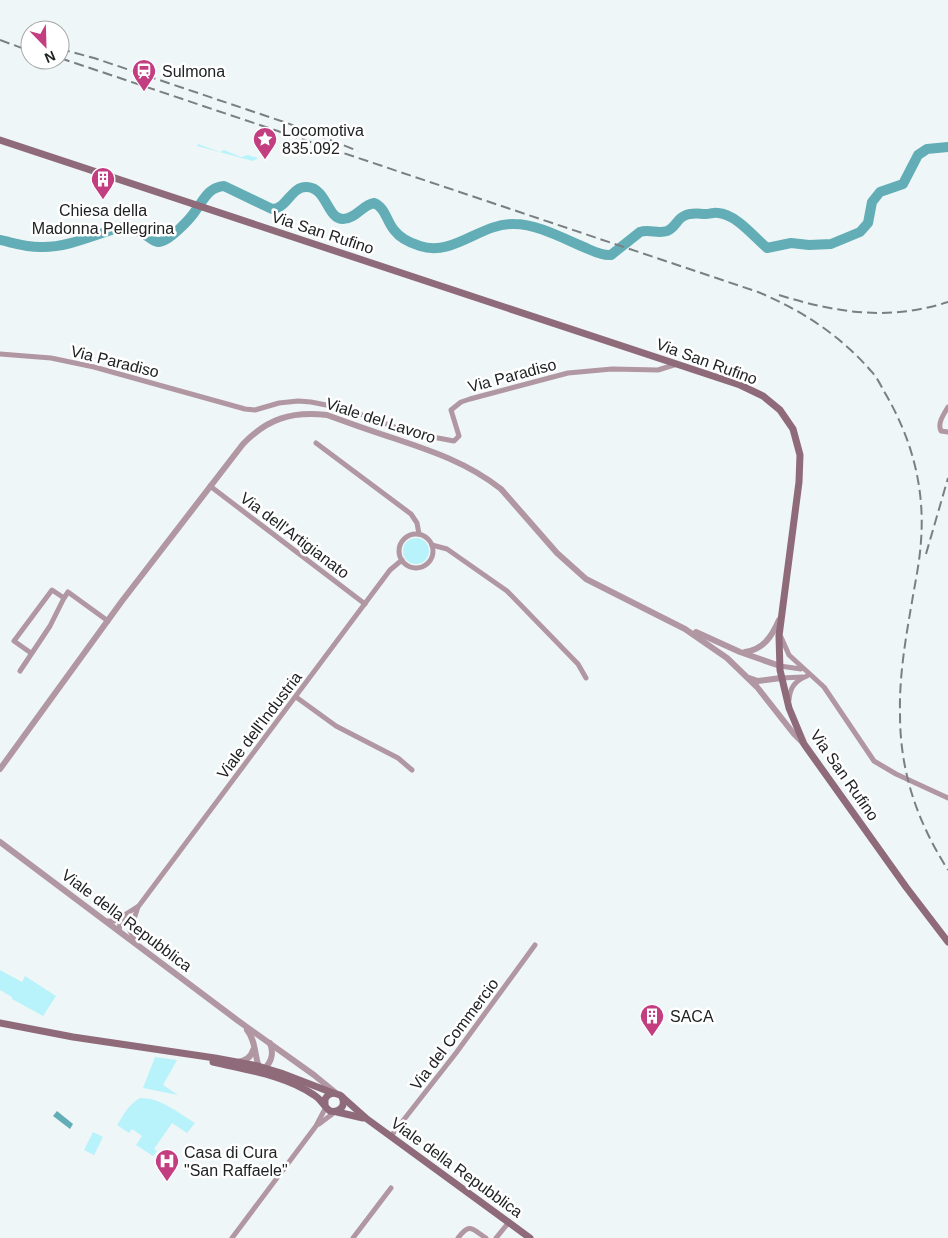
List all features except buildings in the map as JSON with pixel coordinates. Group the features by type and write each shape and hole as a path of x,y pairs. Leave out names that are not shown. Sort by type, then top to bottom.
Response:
{"main road":[{"name":"Via San Rufino","path":"0,140 740,385 763,396 780,410 793,429 798,442 801,467 780,632 781,678 789,708 804,744 906,887 948,942"},
{"path":"0,1025 262,1069 311,1092 328,1110 336,1112 343,1106 337,1094 262,1069 236,1062 159,1051"},
{"name":"Viale della Repubblica","path":"337,1094 530,1238"},
{"path":"325,1106 326,1097 337,1094"},
{"name":"Viale della Repubblica","path":"336,1112 353,1114 368,1119"}],"street":[{"name":"Via Paradiso","path":"0,354 51,358 94,366 245,409 256,410 279,403 311,402 346,409 411,433 454,441 460,436 451,410 461,402 568,373 612,369 658,370 677,364"},
{"path":"309,413 311,402"},
{"path":"948,407 939,424 941,431 948,432"},
{"name":"Viale del Lavoro","path":"0,769 108,621 242,444 263,426 279,418 309,413 327,415 438,453 474,470 501,489 557,553 586,579 685,629 780,666"},
{"path":"316,444 411,514 418,523 419,534"},
{"name":"Via dell'Artigianato","path":"210,486 365,604"},
{"path":"419,534 428,539 432,545 431,557 423,566 411,567 402,560 399,549 402,541 407,536 419,534"},
{"path":"432,545 447,549 507,591 578,664 586,678"},
{"name":"Viale dell'Industria","path":"131,924 138,907 390,570 402,560"},
{"path":"31,653 14,640 52,590 64,598"},
{"path":"20,671 50,626 68,592 108,621"},
{"path":"740,652 751,651 767,642 781,617"},
{"name":"Viale del Lavoro","path":"685,629 723,655 746,676 804,744"},
{"path":"780,632 789,655 807,674"},
{"path":"780,666 798,668 816,678 874,761 896,774 948,798"},
{"path":"746,676 758,681 807,674"},
{"path":"789,708 789,696 793,685 807,674"},
{"path":"296,697 336,726 398,758 412,770"},
{"name":"Viale della Repubblica","path":"0,842 337,1094"},
{"name":"Viale dell'Industria","path":"105,921 115,921 138,907"},
{"name":"Viale dell'Industria","path":"118,931 120,923 126,916"},
{"path":"118,931 131,924"},
{"path":"131,924 130,931 136,944"},
{"name":"Via del Commercio","path":"391,1136 456,1053 535,945"},
{"name":"Viale della Repubblica","path":"237,1020 250,1034 262,1069"},
{"path":"262,1069 272,1059 273,1049 270,1043"},
{"path":"236,1062 250,1058 254,1046"},
{"path":"232,1238 316,1126 325,1106"},
{"path":"316,1126 336,1112"},
{"path":"353,1238 391,1188"},
{"path":"496,1238 509,1222"},
{"path":"458,1238 469,1227 486,1238"}],"shaded area":[{"path":"198,144 220,152 224,150 241,157 248,155 258,158 253,161 197,146"},
{"path":"416,538 425,542 429,551 425,560 416,564 407,560 403,551 407,542"},
{"path":"0,970 22,982 25,976 56,996 43,1016 0,990"},
{"path":"155,1057 177,1060 163,1085 178,1095 143,1088"},
{"path":"140,1098 162,1103 195,1123 187,1133 172,1123 154,1149 157,1151 153,1156 136,1145 142,1136 132,1129 129,1133 117,1125 129,1107"},
{"path":"57,1111 73,1124 70,1129 53,1116"},
{"path":"93,1132 103,1137 94,1155 84,1150"}],"waterway":[{"path":"0,240 32,247 64,245 123,227 140,232 158,242 167,239 184,224 211,191 224,186 272,209 282,205 297,190 307,187 319,192 333,214 343,219 352,217 366,206 374,203 381,208 396,233 416,245 432,248 456,244 490,229 514,224 542,229 598,253 611,255 640,232 667,231 682,217 687,215 715,213 731,217 767,248 791,243 809,245 831,244 860,232 868,223 872,202 880,192 903,184 918,155 927,149 948,147"}],"railway":[{"path":"0,40 20,47"},
{"path":"70,52 287,123 358,151"},
{"path":"70,61 758,292 804,315 846,346 875,376 903,428 915,464 921,502 921,541 902,667 900,698 901,735 903,756 912,795 927,833 948,870"},
{"path":"779,295 842,310 884,313 926,308 948,302"},
{"path":"926,554 948,478"}],"place":[{"name":"Sulmona","path":"144,92"},
{"name":"Locomotiva 835.092","path":"265,160"},
{"name":"Chiesa della Madonna Pellegrina","path":"103,200"},
{"name":"SACA","path":"652,1037"},
{"name":"Casa di Cura \"San Raffaele\"","path":"167,1182"}]}
